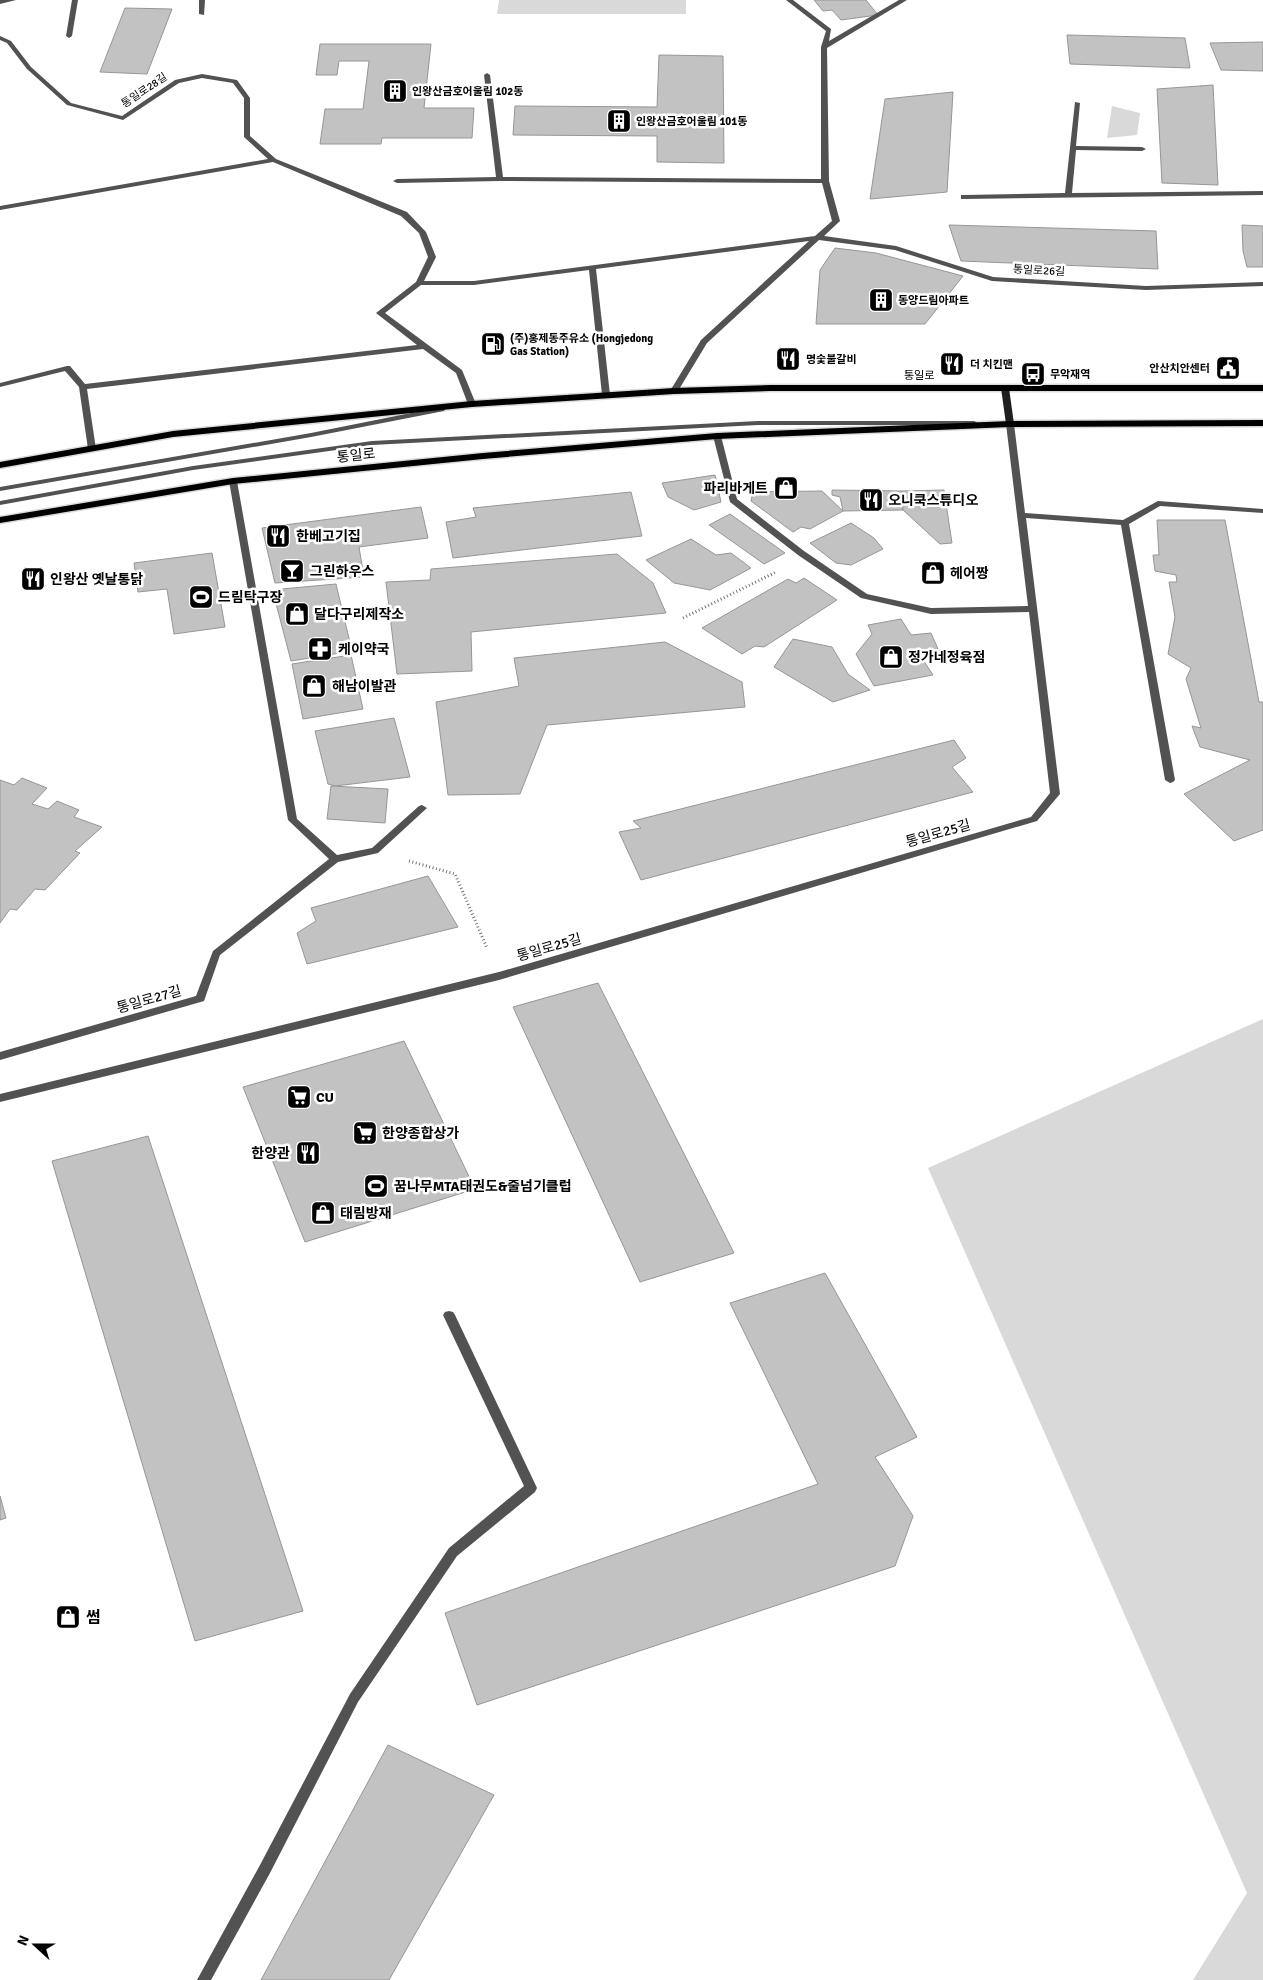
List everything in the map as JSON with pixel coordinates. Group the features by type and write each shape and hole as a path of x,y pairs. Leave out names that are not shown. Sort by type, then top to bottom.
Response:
{"main road":[{"name":"통일로","path":"0,465 173,434 472,404 674,390 770,388 1263,388"},
{"path":"1005,388 1010,424"},
{"name":"통일로","path":"0,520 233,481 474,457 716,436 1010,424 1263,423"}],"street":[{"path":"0,2 13,0"},
{"path":"69,36 75,0"},
{"path":"202,0 202,14"},
{"path":"674,390 704,342 836,221 825,181 824,47 829,30 789,0"},
{"path":"824,47 904,0"},
{"name":"통일로28길","path":"0,38 9,42 29,68 69,104 123,118 177,81 202,76 235,82 247,98 247,137 274,160 404,214 422,232 432,256 418,283 380,313 459,372 472,404"},
{"path":"487,75 500,179"},
{"path":"1068,196 1076,103"},
{"path":"1073,148 1142,149"},
{"path":"0,208 274,160"},
{"path":"397,181 500,179 825,181"},
{"path":"964,197 1263,193"},
{"path":"418,283 474,283 819,238"},
{"name":"통일로26길","path":"819,238 896,248 992,279 1146,288 1263,284"},
{"path":"592,267 606,395"},
{"path":"83,387 425,346"},
{"path":"0,384 66,368 83,387 92,449"},
{"path":"0,489 311,435 444,408"},
{"path":"0,503 194,468 372,443 758,423 1010,424"},
{"name":"통일로25길","path":"0,1098 499,976 1034,819 1055,794 1010,424"},
{"path":"716,436 733,500 806,557 864,596 930,611 1032,609"},
{"path":"233,481 293,820 335,859"},
{"path":"1021,515 1125,524 1158,503 1263,511"},
{"path":"1125,524 1170,780"},
{"path":"375,851 422,808"},
{"name":"통일로27길","path":"0,1056 200,998 216,953 335,859 375,851"},
{"path":"204,1980 265,1869 354,1698 453,1552 531,1488 450,1315"}],"path":[{"path":"683,618 806,557"},
{"path":"375,851 455,874 499,976"}],"shaded area":[{"path":"499,0 686,0 686,14 497,14"},
{"path":"1112,106 1140,113 1137,135 1107,138"},
{"path":"1263,1019 1263,1980 1193,1980 1247,1893 928,1168"}],"building":[{"path":"814,0 866,0 878,15 841,20 832,10 823,11"},
{"path":"125,8 172,9 147,74 100,72"},
{"path":"1067,35 1185,38 1190,68 1070,64"},
{"path":"1263,42 1263,71 1221,70 1210,43"},
{"name":"인왕산금호어울림 102동","path":"320,44 431,44 424,108 474,108 472,138 382,138 381,144 320,144 325,109 363,109 369,61 339,61 337,75 316,75"},
{"name":"인왕산금호어울림 101동","path":"659,55 723,56 724,163 657,162 657,136 513,135 515,106 657,107"},
{"path":"1213,85 1218,185 1162,183 1157,89"},
{"path":"953,92 947,192 870,199 885,99"},
{"path":"949,225 1156,231 1158,269 961,261"},
{"path":"1242,225 1263,226 1263,267 1247,267 1243,251"},
{"name":"동양드림아파트","path":"835,248 876,253 963,276 925,324 816,324 820,270"},
{"path":"715,475 721,502 694,510 668,497 662,483"},
{"path":"832,490 902,491 903,510 843,511 840,497 832,495"},
{"path":"944,490 952,543 940,544 903,510 902,491"},
{"path":"822,491 843,511 810,529 801,527 793,532 751,501 753,492"},
{"path":"631,492 642,536 453,558 446,522 476,517 473,508"},
{"path":"421,507 428,538 359,547 364,577 275,583 262,528"},
{"path":"730,514 785,553 764,564 709,525"},
{"path":"1157,520 1225,520 1259,702 1263,702 1263,830 1234,841 1184,794 1250,760 1200,747 1192,726 1201,728 1186,679 1191,668 1168,654 1175,617 1169,582 1177,582 1176,575 1155,571 1153,555 1159,555"},
{"path":"851,523 874,538 883,549 851,565 836,563 810,543"},
{"path":"691,539 716,555 731,553 751,568 710,590 674,583 646,560"},
{"path":"212,553 225,627 174,634 167,589 138,592 134,563"},
{"path":"617,554 653,583 666,613 471,632 472,671 397,674 386,582 430,580 431,569"},
{"path":"804,578 837,600 764,647 755,646 742,654 702,628 788,579 796,583"},
{"path":"336,584 352,651 291,661 273,592 282,589"},
{"path":"901,619 911,635 931,633 938,649 918,652 933,675 874,686 856,654 872,634 868,625"},
{"path":"793,639 832,647 848,674 870,690 833,702 774,667"},
{"path":"665,642 742,682 745,707 547,725 520,794 448,795 436,702 519,686 514,658"},
{"path":"351,655 363,709 303,719 292,664"},
{"path":"394,718 410,777 335,786 328,784 315,731"},
{"path":"954,740 966,758 952,767 973,792 641,880 619,832 641,828 633,821"},
{"path":"22,778 47,788 32,804 48,809 57,801 79,810 74,817 102,827 75,851 80,853 45,890 35,889 17,910 10,909 0,923 0,780 14,785"},
{"path":"331,786 388,789 385,823 327,819"},
{"path":"428,876 458,927 307,964 297,933 316,921 311,908"},
{"path":"598,983 734,1253 640,1282 513,1007"},
{"path":"404,1041 475,1189 305,1242 243,1087"},
{"path":"148,1136 303,1611 195,1641 52,1161"},
{"path":"825,1273 917,1437 875,1457 913,1516 895,1566 477,1705 445,1613 818,1484 730,1303"},
{"path":"0,1496 6,1518 0,1520"},
{"path":"388,1745 494,1795 389,1980 261,1980"}],"place":[{"name":"인왕산금호어울림 102동","path":"395,91"},
{"name":"인왕산금호어울림 101동","path":"619,121"},
{"name":"동양드림아파트","path":"881,300"},
{"name":"(주)홍제동주유소 (Hongjedong Gas Station)","path":"493,344"},
{"name":"명숯불갈비","path":"788,359"},
{"name":"더 치킨맨","path":"952,364"},
{"name":"안산치안센터","path":"1228,368"},
{"name":"무악재역","path":"1033,374"},
{"name":"파리바게트","path":"786,488"},
{"name":"오니쿡스튜디오","path":"871,500"},
{"name":"한베고기집","path":"278,536"},
{"name":"그린하우스","path":"292,571"},
{"name":"헤어짱","path":"933,573"},
{"name":"인왕산 옛날통닭","path":"33,579"},
{"name":"드림탁구장","path":"201,597"},
{"name":"달다구리제작소","path":"297,614"},
{"name":"케이약국","path":"320,649"},
{"name":"정가네정육점","path":"891,657"},
{"name":"해남이발관","path":"314,686"},
{"name":"CU","path":"299,1097"},
{"name":"한양종합상가","path":"365,1133"},
{"name":"한양관","path":"308,1153"},
{"name":"꿈나무MTA태권도&줄넘기클럽","path":"376,1186"},
{"name":"태림방재","path":"323,1213"},
{"name":"썸","path":"68,1617"}]}
